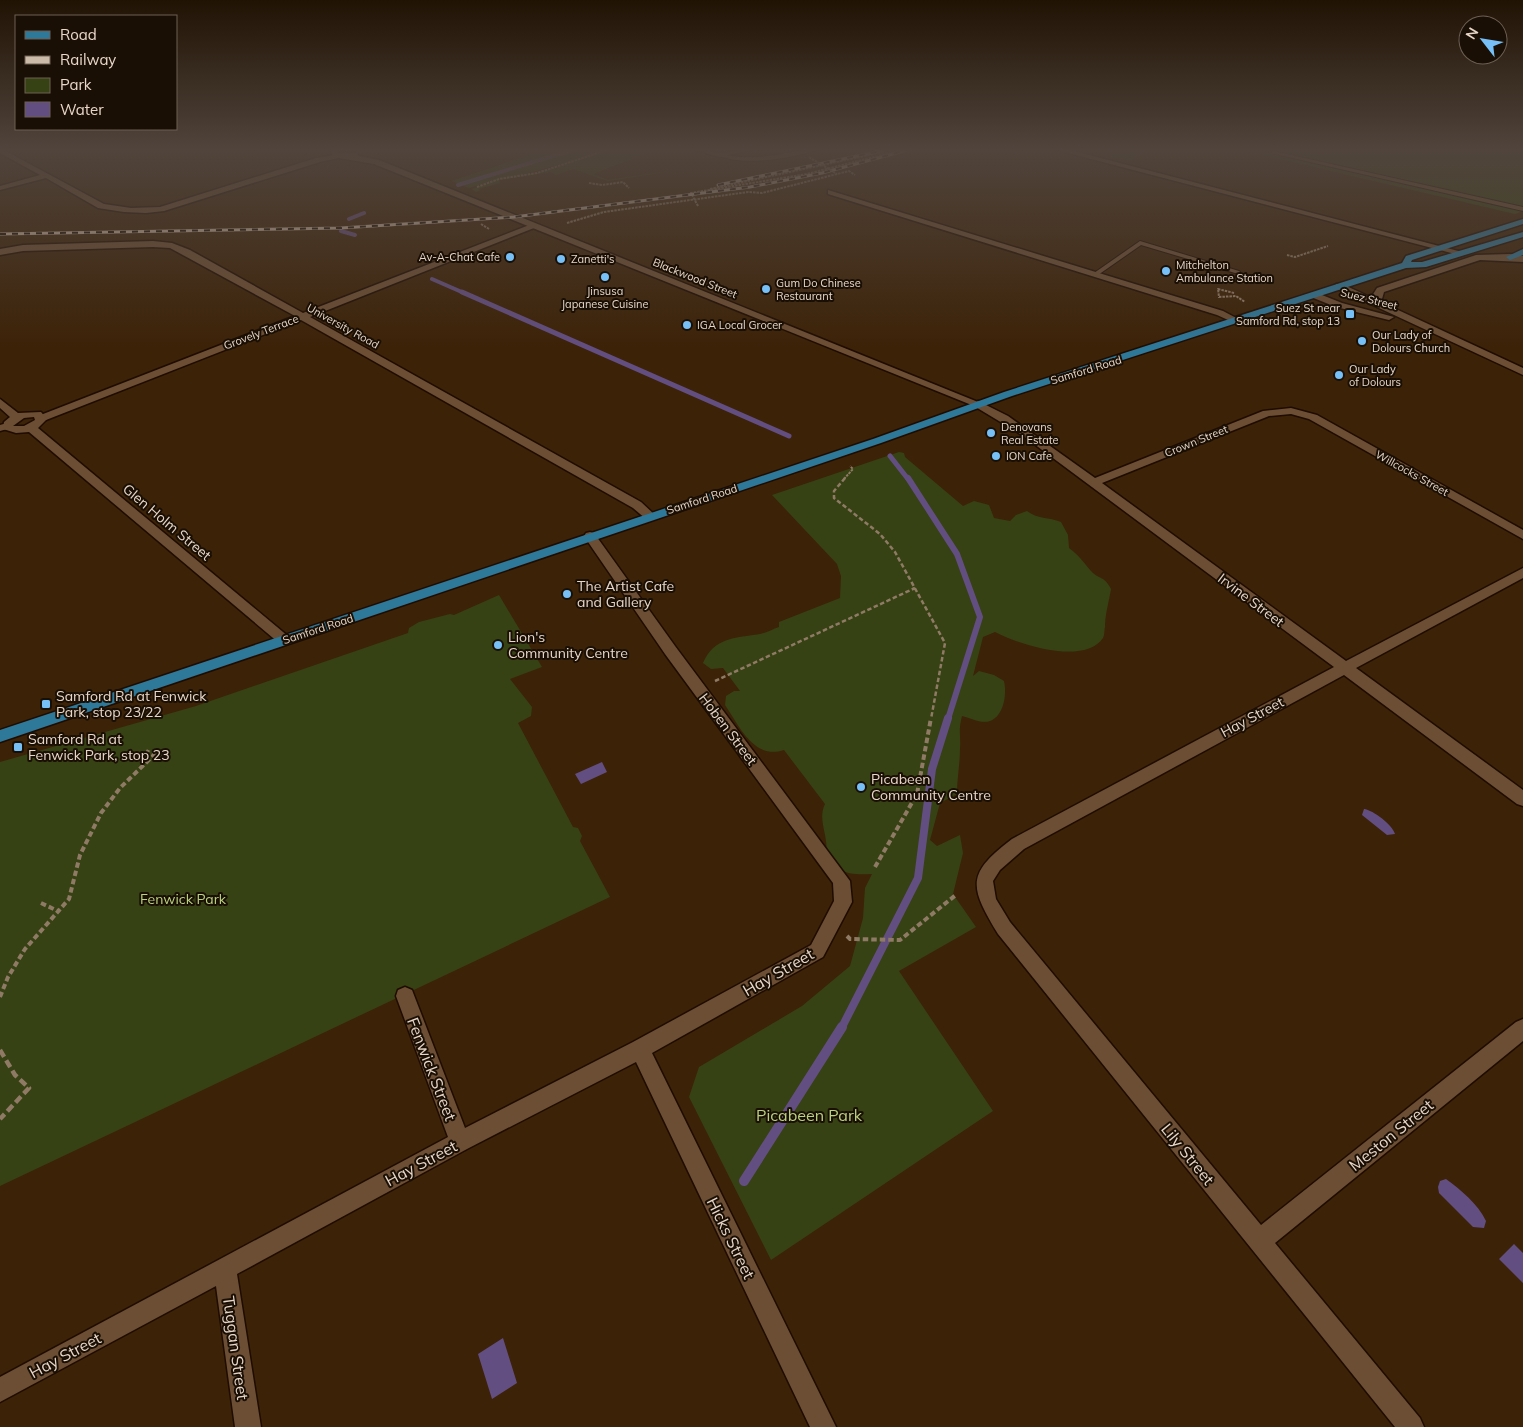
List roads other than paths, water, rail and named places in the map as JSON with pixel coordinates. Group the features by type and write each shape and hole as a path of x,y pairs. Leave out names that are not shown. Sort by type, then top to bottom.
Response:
{"main road":[{"name":"Samford Road","path":"1405,264 1409,258 1523,221"},
{"name":"Samford Road","path":"0,736 877,441 978,404 1405,264 1423,264 1523,234"},
{"path":"1512,238 1523,247"},
{"path":"1510,257 1523,252"}],"street":[{"name":"Blackwood Street","path":"507,215 978,404"},
{"path":"904,215 1220,313 1237,320"},
{"path":"1315,215 1462,253"},
{"name":"Grovely Terrace","path":"42,418 535,226"},
{"name":"University Road","path":"0,252 33,248 153,244 172,246 187,252 637,505 650,516"},
{"path":"1377,304 1378,292 1386,287 1479,257 1523,259"},
{"name":"Suez Street","path":"1339,286 1523,372"},
{"name":"Suez Street","path":"1314,295 1339,305 1419,325"},
{"path":"0,402 17,417"},
{"name":"Irvine Street","path":"978,404 1004,418 1093,482 1523,799"},
{"name":"Crown Street","path":"1093,482 1267,413 1280,410 1301,412"},
{"name":"Willcocks Street","path":"1301,412 1523,535"},
{"path":"33,414 40,415 42,418 40,422 31,428 14,430 4,427 17,417 33,414"},
{"name":"Glen Holm Street","path":"31,428 284,640"},
{"name":"Hoben Street","path":"590,536 699,689 841,881 843,902 832,926"},
{"name":"Hay Street","path":"988,872 1000,858 1018,844 1523,572"},
{"name":"Lily Street","path":"988,872 983,886 990,905 1004,928 1411,1427"},
{"name":"Hay Street","path":"0,1390 460,1142 640,1049 817,951 832,926"},
{"name":"Fenwick Street","path":"405,996 460,1142"},
{"name":"Meston Street","path":"1259,1241 1523,1029"},
{"name":"Hicks Street","path":"640,1049 824,1427"},
{"name":"Tuggan Street","path":"225,1269 248,1427"}],"lane":[{"path":"1096,274 1140,243 1237,272"}],"water":[{"path":"602,762 607,772 581,784 575,774"},
{"path":"1364,809 1382,818 1391,826 1395,834 1387,835 1362,815"},
{"path":"1446,1179 1474,1203 1486,1221 1484,1228 1473,1227 1439,1193 1440,1181"},
{"path":"1514,1244 1523,1253 1523,1283 1499,1259"},
{"path":"503,1338 517,1383 492,1399 478,1354"}],"waterway":[{"path":"349,219 360,215"},
{"path":"341,231 355,235"},
{"path":"432,279 464,293"},
{"path":"462,292 789,436"},
{"path":"890,456 908,479"},
{"path":"908,478 957,554 980,617 948,719"},
{"path":"841,1029 918,878 932,769 948,718"},
{"path":"744,1181 842,1027"}],"railway":[{"path":"0,234 341,228 533,215"}],"place":[{"name":"Av-A-Chat Cafe","path":"510,257"},
{"name":"Zanetti's","path":"561,259"},
{"name":"Mitchelton Ambulance Station","path":"1166,271"},
{"name":"Jinsusa Japanese Cuisine","path":"605,277"},
{"name":"Gum Do Chinese Restaurant","path":"766,289"},
{"name":"Suez St near Samford Rd, stop 13","path":"1350,314"},
{"name":"IGA Local Grocer","path":"687,325"},
{"name":"Our Lady of Dolours Church","path":"1362,341"},
{"name":"Our Lady of Dolours","path":"1339,375"},
{"name":"Denovans Real Estate","path":"991,433"},
{"name":"ION Cafe","path":"996,456"},
{"name":"The Artist Cafe and Gallery","path":"567,594"},
{"name":"Lion's Community Centre","path":"498,645"},
{"name":"Samford Rd at Fenwick Park, stop 23/22","path":"46,704"},
{"name":"Samford Rd at Fenwick Park, stop 23","path":"18,747"},
{"name":"Picabeen Community Centre","path":"861,787"}],"park label":[{"name":"Fenwick Park","path":"183,899"},
{"name":"Picabeen Park","path":"809,1115"}]}
